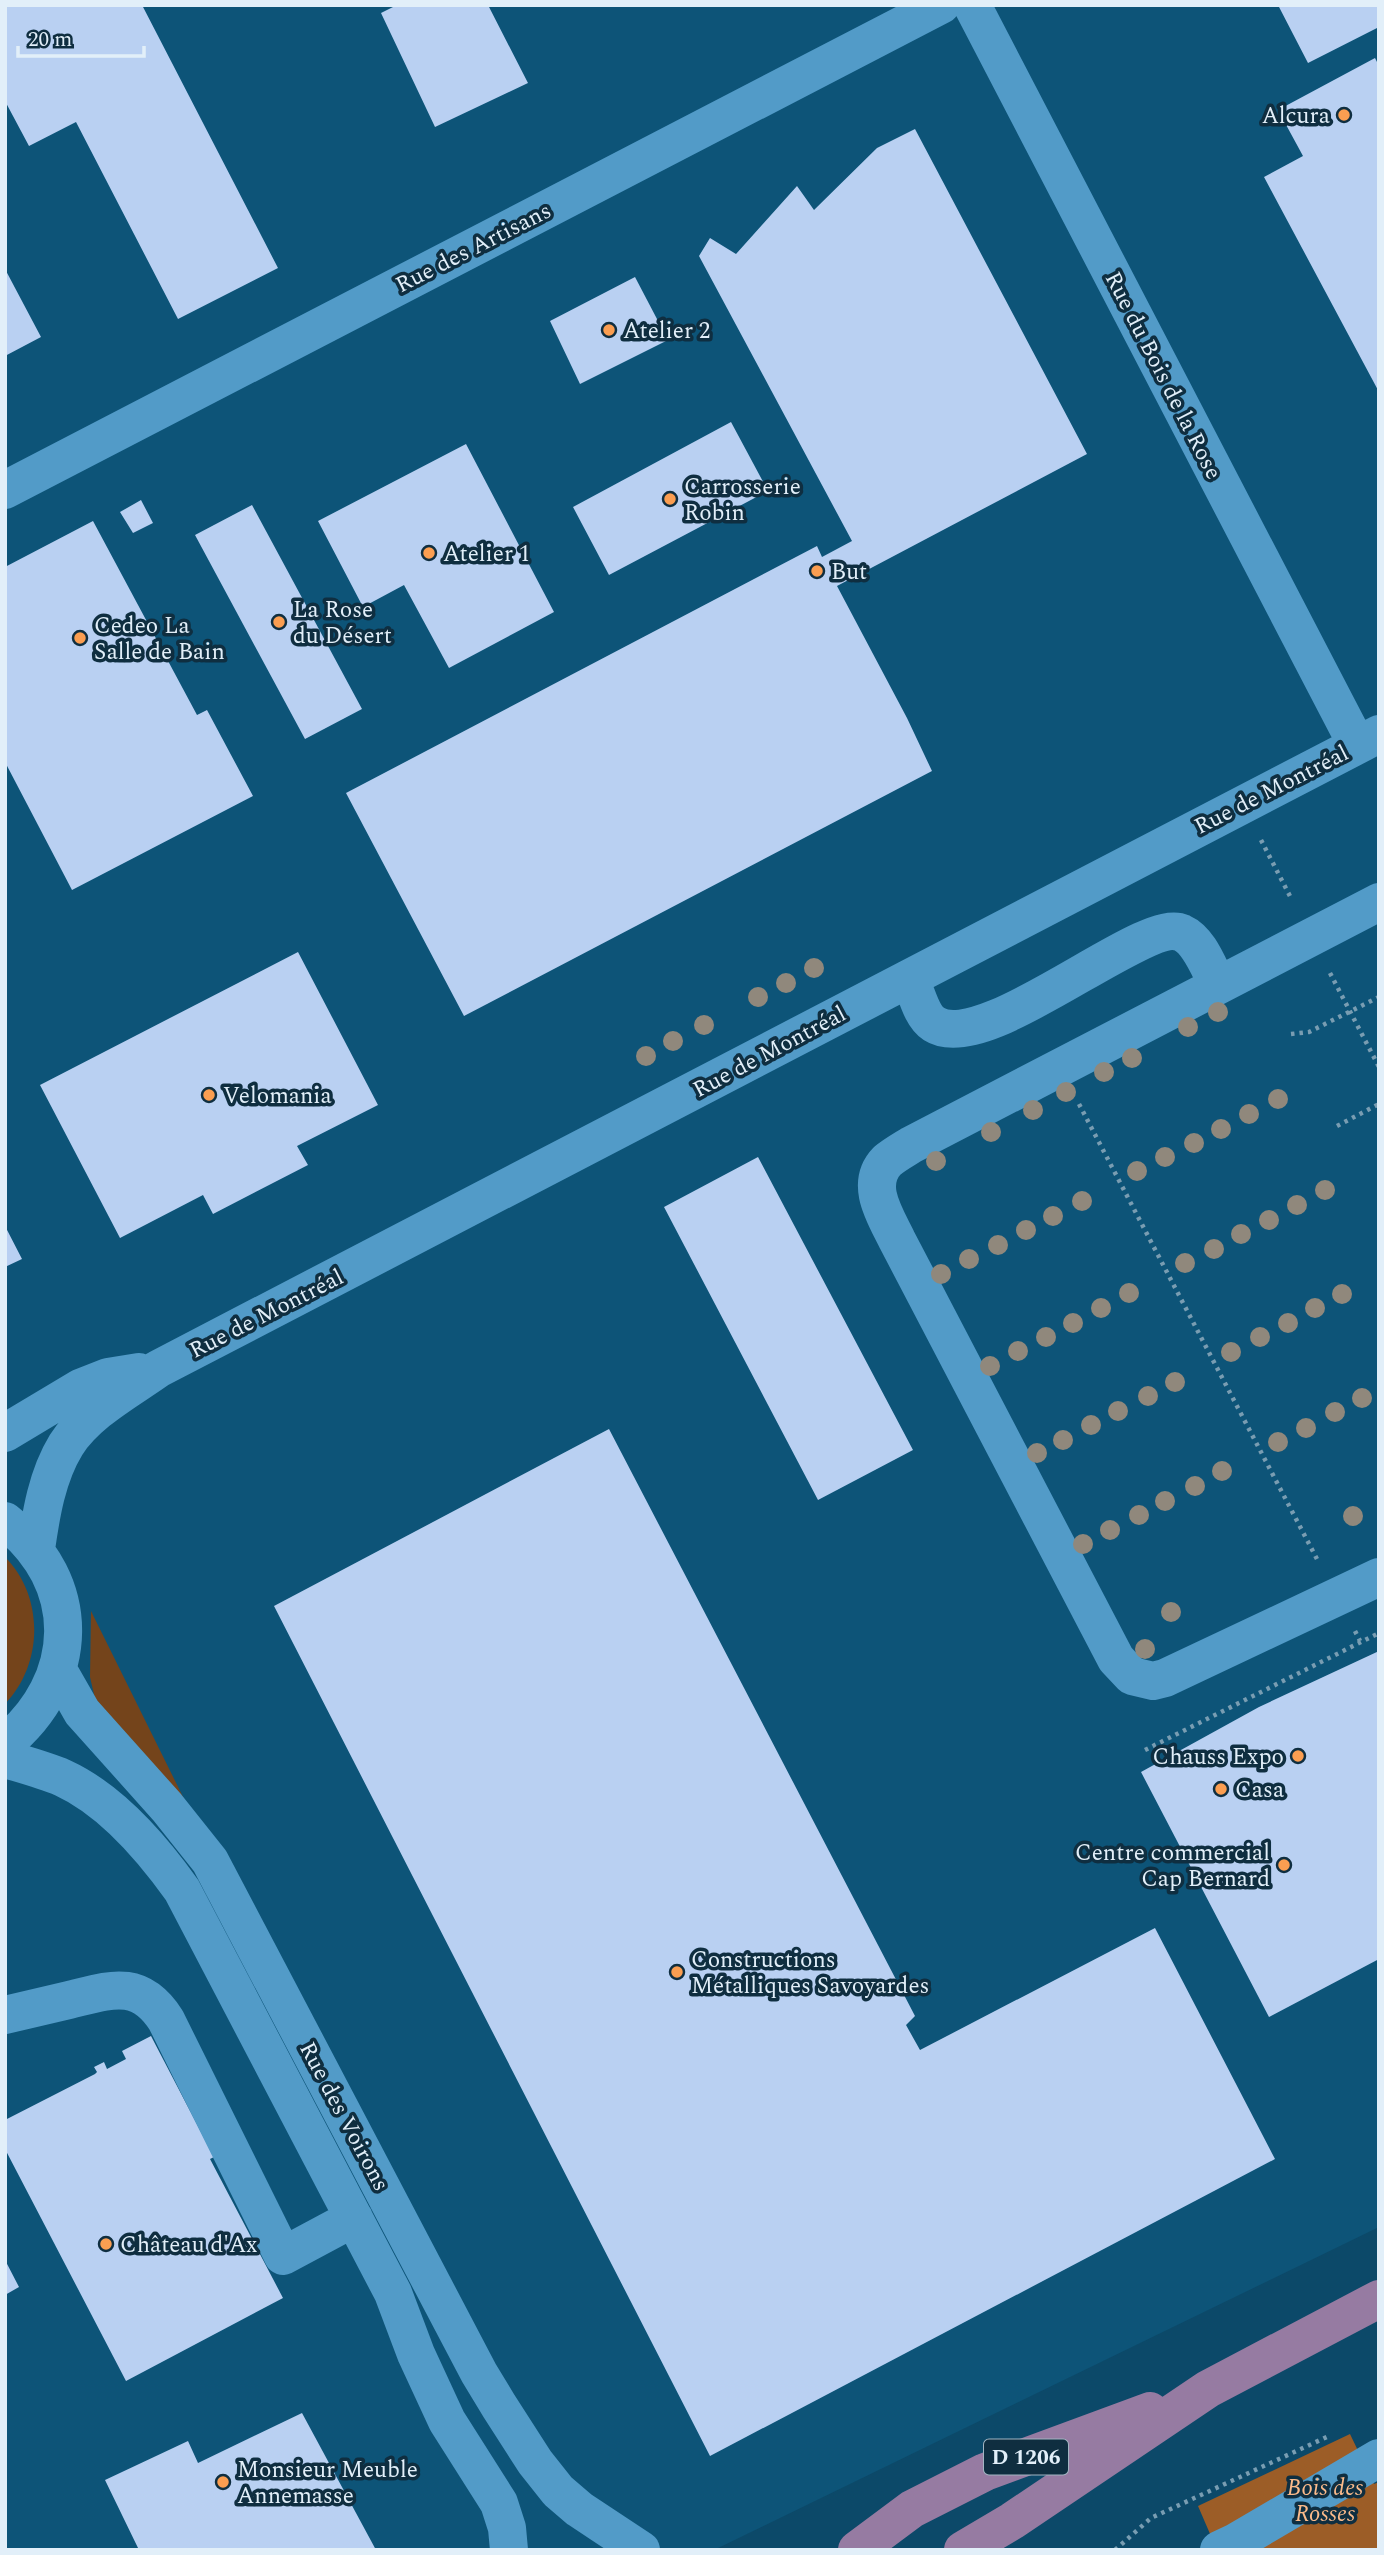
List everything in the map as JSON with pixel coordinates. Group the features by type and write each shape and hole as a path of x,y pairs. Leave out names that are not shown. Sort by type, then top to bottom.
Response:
{"main road":[{"name":"D 1206","path":"963,2550 1012,2521 1208,2389 1379,2299"},
{"name":"D 1206","path":"857,2550 912,2509 985,2472 1208,2389"}],"street":[{"name":"Rue des Artisans","path":"5,490 941,5"},
{"name":"Rue du Bois de la Rose","path":"972,5 1368,739"},
{"name":"Rue de Montréal","path":"36,1549 48,1487 66,1446 86,1422 158,1369 1368,739"},
{"path":"1379,902 911,1145 887,1162 880,1172 877,1193 897,1240 1090,1610 1116,1659 1132,1676 1153,1681 1165,1678 1379,1577"},
{"path":"910,978 925,1015 933,1024 943,1028 967,1027 1006,1015 1144,940 1175,931 1193,942 1218,985"},
{"name":"Rue de Montréal","path":"5,1433 80,1388 107,1377 158,1369"},
{"path":"5,1521 36,1549 51,1577 61,1607 63,1639 58,1670 43,1704 31,1720 5,1744"},
{"name":"Rue des Voirons","path":"58,1670 82,1712 211,1861 479,2373 528,2452 558,2491 579,2509 641,2550"},
{"name":"Rue des Voirons","path":"5,1759 50,1773 75,1785 120,1820 172,1876 188,1901 399,2305 416,2354 447,2421 499,2503 507,2528 509,2550"},
{"path":"5,2015 113,1989 142,1995 159,2009 166,2020 283,2256 354,2218"},
{"path":"1219,2550 1379,2458"}],"path":[{"path":"1242,805 1294,904"},
{"path":"1326,965 1379,1067"},
{"path":"1291,1034 1309,1032 1379,997"},
{"path":"1073,1094 1360,1641"},
{"path":"1337,1126 1379,1104"},
{"path":"1145,1750 1379,1633"},
{"path":"1115,2550 1151,2518 1331,2435"}],"shaded area":[{"path":"5,5 1379,5 1379,2227 714,2550 5,2550"},
{"path":"5,1557 18,1573 27,1591 33,1611 34,1631 27,1670 18,1688 5,1704"},
{"path":"91,1611 189,1809 96,1703 90,1677"}],"green space":[{"name":"Bois des Rosses","path":"1350,2434 1374,2484 1379,2482 1379,2550 1217,2550 1198,2506"}],"building":[{"path":"5,5 142,5 278,268 178,319 76,122 29,146 5,101"},
{"path":"397,5 488,5 528,83 435,127 381,13"},
{"path":"1278,5 1379,5 1379,27 1308,63"},
{"path":"1375,58 1379,66 1379,392 1264,177 1303,156 1278,110"},
{"name":"But","path":"915,129 1087,454 837,586 932,771 464,1016 346,793 817,546 822,557 852,541 699,256 710,238 736,254 797,186 814,210 877,148"},
{"path":"5,269 41,337 5,356"},
{"name":"Atelier 2","path":"635,277 668,340 580,384 550,321"},
{"name":"Carrosserie Robin","path":"731,422 768,491 609,575 573,507"},
{"name":"Atelier 1","path":"466,444 554,612 449,668 404,585 363,607 318,521"},
{"path":"141,500 153,523 133,533 120,512"},
{"name":"La Rose du Désert","path":"252,505 362,709 305,739 195,535"},
{"name":"Cedeo La Salle de Bain","path":"93,521 197,715 207,710 253,796 72,890 5,762 5,567"},
{"name":"Velomania","path":"298,952 378,1105 297,1146 308,1165 213,1214 203,1195 120,1238 40,1085"},
{"path":"758,1157 913,1450 818,1500 664,1207"},
{"path":"5,1226 22,1259 5,1267"},
{"name":"Constructions Métalliques Savoyardes","path":"609,1429 915,2016 906,2025 920,2050 1155,1928 1275,2159 710,2456 274,1606"},
{"name":"Centre commercial Cap Bernard","path":"1379,1651 1379,1959 1269,2017 1141,1772 1259,1707"},
{"path":"151,2036 214,2157 210,2159 283,2298 126,2381 5,2149 5,2120 95,2074 97,2072 94,2067 104,2062 107,2069 126,2059 122,2051"},
{"path":"5,2260 19,2287 5,2295"},
{"name":"Monsieur Meuble Annemasse","path":"302,2413 376,2550 139,2550 105,2480 188,2441 198,2463"}],"place":[{"name":"Alcura","path":"1344,115"},
{"name":"Atelier 2","path":"609,330"},
{"name":"Carrosserie Robin","path":"670,499"},
{"name":"Atelier 1","path":"429,553"},
{"name":"But","path":"817,571"},
{"name":"La Rose du Désert","path":"279,622"},
{"name":"Cedeo La Salle de Bain","path":"80,638"},
{"name":"Velomania","path":"209,1095"},
{"name":"Chauss Expo","path":"1298,1756"},
{"name":"Casa","path":"1221,1789"},
{"name":"Centre commercial Cap Bernard","path":"1284,1865"},
{"name":"Constructions Métalliques Savoyardes","path":"677,1972"},
{"name":"Château d'Ax","path":"106,2244"},
{"name":"Monsieur Meuble Annemasse","path":"223,2482"}]}
